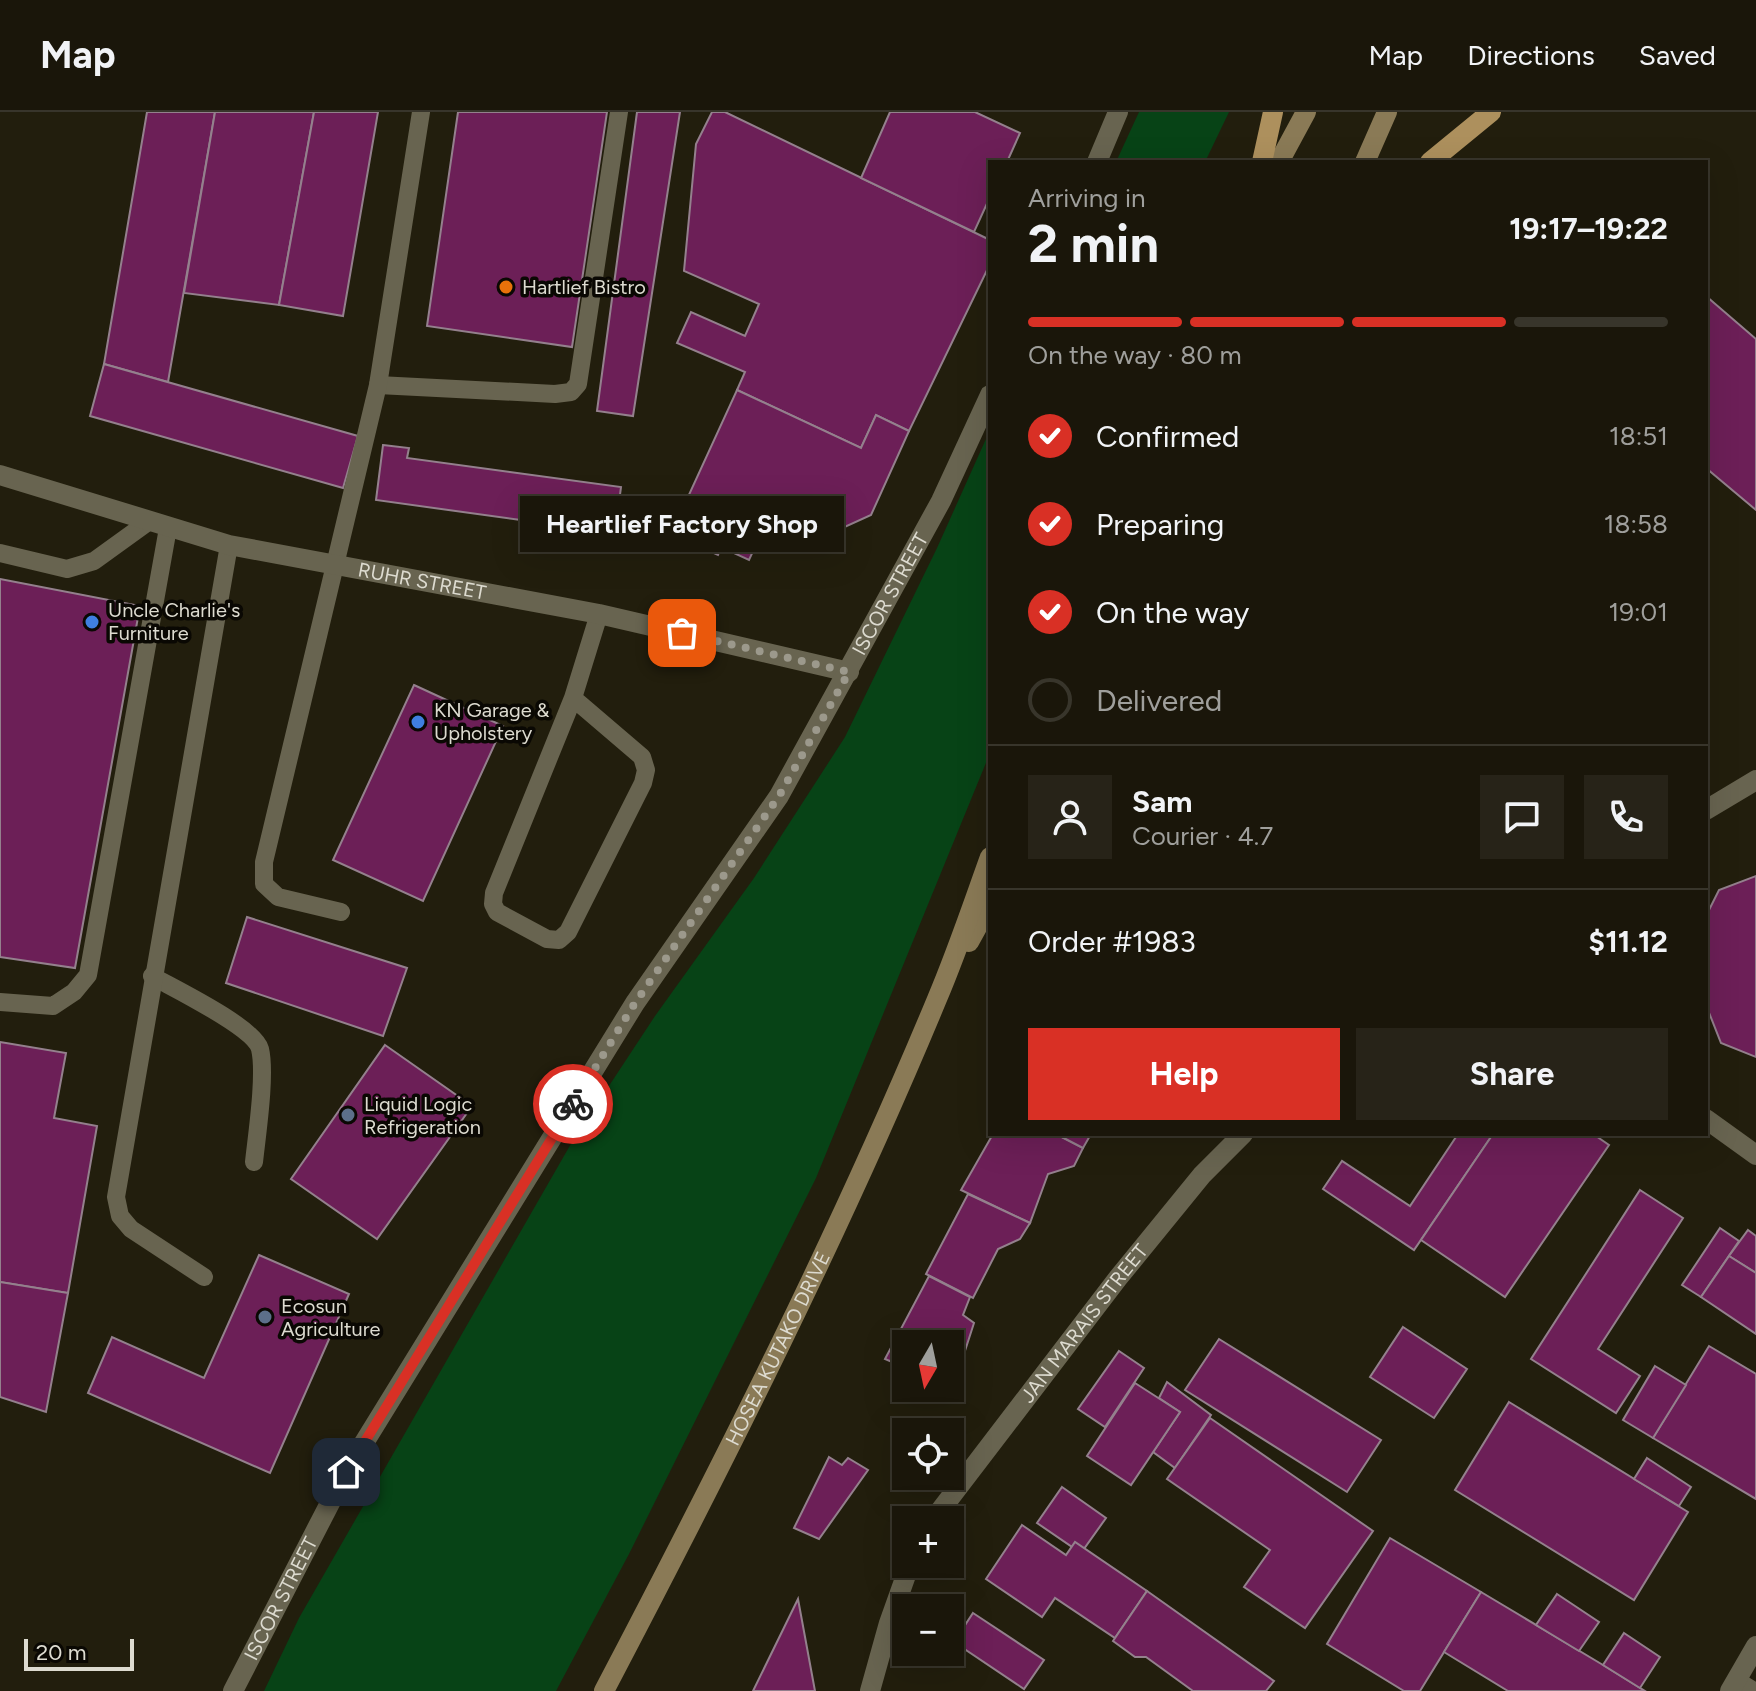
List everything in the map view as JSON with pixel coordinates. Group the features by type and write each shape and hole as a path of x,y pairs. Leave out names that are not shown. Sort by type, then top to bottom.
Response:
{"main road":[{"path":"1262,160 1273,112"},
{"path":"1280,160 1306,112"},
{"path":"1366,160 1387,112"},
{"path":"1432,160 1491,112"},
{"name":"HOSEA KUTAKO DRIVE","path":"604,1691 737,1434 807,1290 938,998 988,862"},
{"name":"HOSEA KUTAKO DRIVE","path":"938,998 988,908"}],"street":[{"path":"1098,160 1118,112"},
{"name":"ISCOR STREET","path":"233,1691 346,1472 635,1003 779,796 941,501 988,399"},
{"name":"RUHR STREET","path":"0,475 229,545 599,614 849,672"},
{"path":"1708,809 1756,780"},
{"path":"1708,1120 1756,1155"},
{"name":"JAN MARAIS STREET","path":"941,1506 1027,1400 1118,1278 1202,1175 1241,1136"},
{"path":"870,1691 905,1578"},
{"path":"1733,1686 1756,1646"}],"lane":[{"path":"341,912 278,897 264,884 264,862 378,385 421,112"},
{"path":"378,385 555,394 571,392 578,384 619,112"},
{"path":"0,553 67,569 94,561 148,522"},
{"path":"0,1002 53,1006 74,992 88,975 168,528"},
{"path":"204,1277 131,1229 120,1216 116,1197 229,545"},
{"path":"573,698 642,757 646,770 643,783 568,932 559,940 547,939 497,912 493,904 494,893 573,698 599,614"},
{"path":"152,976 246,1029 260,1046 262,1065 254,1162"},
{"path":"1733,1686 1754,1691"}],"green space":[{"path":"1139,112 1229,112 1206,160 1117,160"},
{"path":"988,434 988,758 816,1178 629,1554 556,1691 264,1691 299,1618 572,1142 655,1016 754,878 845,737 937,548"}],"building":[{"path":"147,112 215,112 168,382 104,364"},
{"path":"215,112 314,112 279,305 184,293"},
{"path":"314,112 378,112 343,316 279,305"},
{"path":"458,112 607,112 572,347 427,326"},
{"path":"637,112 680,112 633,416 597,411"},
{"path":"712,112 725,112 988,239 988,268 909,431 876,415 861,448 737,390 745,372 677,343 691,312 745,336 759,304 684,271 696,144"},
{"path":"890,112 975,112 1020,133 1008,160 988,160 988,201 974,232 861,178"},
{"path":"1708,298 1756,339 1756,510 1708,470"},
{"path":"104,364 358,436 343,488 90,416"},
{"path":"737,390 861,448 876,415 909,431 871,515 803,546 774,534 770,541 760,536 749,560 721,547 718,555 671,534"},
{"path":"383,445 409,448 407,458 621,487 615,533 376,500"},
{"path":"0,579 140,606 75,968 0,957"},
{"path":"414,685 503,726 423,901 333,860"},
{"path":"1756,876 1756,1057 1721,1043 1708,1010 1708,912 1719,890"},
{"path":"247,917 407,968 383,1036 226,983"},
{"path":"0,1042 66,1053 54,1118 97,1126 68,1293 0,1282"},
{"path":"385,1045 472,1106 377,1239 291,1179"},
{"path":"992,1136 1060,1136 1083,1148 1074,1166 1048,1174 1030,1223 961,1190"},
{"path":"1060,1136 1090,1136 1083,1148"},
{"path":"1457,1136 1492,1136 1414,1250 1323,1189 1342,1161 1410,1206"},
{"path":"1492,1136 1596,1136 1609,1145 1505,1297 1421,1240"},
{"path":"1640,1190 1683,1218 1598,1349 1640,1376 1616,1413 1531,1359"},
{"path":"968,1194 1030,1223 1020,1239 998,1249 973,1298 926,1274"},
{"path":"1720,1228 1739,1241 1701,1297 1682,1285"},
{"path":"1748,1230 1756,1236 1756,1273 1729,1256"},
{"path":"259,1255 349,1294 270,1473 88,1393 112,1337 204,1378"},
{"path":"1729,1256 1756,1273 1756,1334 1701,1297"},
{"path":"929,1276 970,1297 963,1315 974,1323 964,1354 964,1330 900,1330"},
{"path":"0,1282 68,1293 46,1412 0,1397"},
{"path":"1403,1327 1467,1369 1434,1418 1370,1377"},
{"path":"1219,1339 1381,1440 1347,1492 1185,1390"},
{"path":"892,1346 892,1362 885,1359"},
{"path":"1709,1346 1756,1374 1756,1499 1653,1438"},
{"path":"1119,1351 1144,1368 1105,1427 1078,1409"},
{"path":"1655,1366 1686,1385 1653,1438 1623,1420"},
{"path":"1167,1382 1211,1415 1175,1468 1153,1452 1180,1412 1159,1398"},
{"path":"1135,1383 1180,1412 1131,1485 1087,1456"},
{"path":"1509,1402 1688,1512 1634,1600 1455,1490"},
{"path":"1210,1418 1373,1531 1305,1628 1244,1587 1270,1550 1167,1479"},
{"path":"829,1457 842,1465 848,1458 868,1470 819,1539 794,1528"},
{"path":"1647,1458 1691,1487 1679,1506 1634,1479"},
{"path":"1062,1487 1106,1518 1081,1553 1037,1523"},
{"path":"1022,1525 1066,1555 1075,1542 1147,1591 1115,1638 1055,1598 1042,1617 986,1579"},
{"path":"1390,1538 1481,1592 1420,1691 1404,1691 1327,1644"},
{"path":"1147,1591 1274,1681 1266,1691 1193,1691 1146,1657 1135,1657 1113,1641"},
{"path":"1481,1592 1645,1691 1508,1691 1444,1652"},
{"path":"1557,1594 1599,1622 1579,1651 1536,1625"},
{"path":"798,1599 815,1691 753,1691"},
{"path":"973,1613 1044,1660 1024,1689 964,1649 964,1627"},
{"path":"1624,1633 1660,1657 1640,1688 1603,1665"}],"way so far":[{"path":"573,1104 635,1003 779,796 849,672 682,633"}],"place":[{"name":"Hartlief Bistro","path":"506,287"},
{"name":"Uncle Charlie's Furniture","path":"92,622"},
{"name":"Heartlief Factory Shop","path":"682,633"},
{"name":"KN Garage & Upholstery","path":"418,722"},
{"name":"Liquid Logic Refrigeration","path":"348,1115"},
{"name":"Ecosun Agriculture","path":"265,1317"}],"route":[{"path":"346,1472 573,1104"}]}
